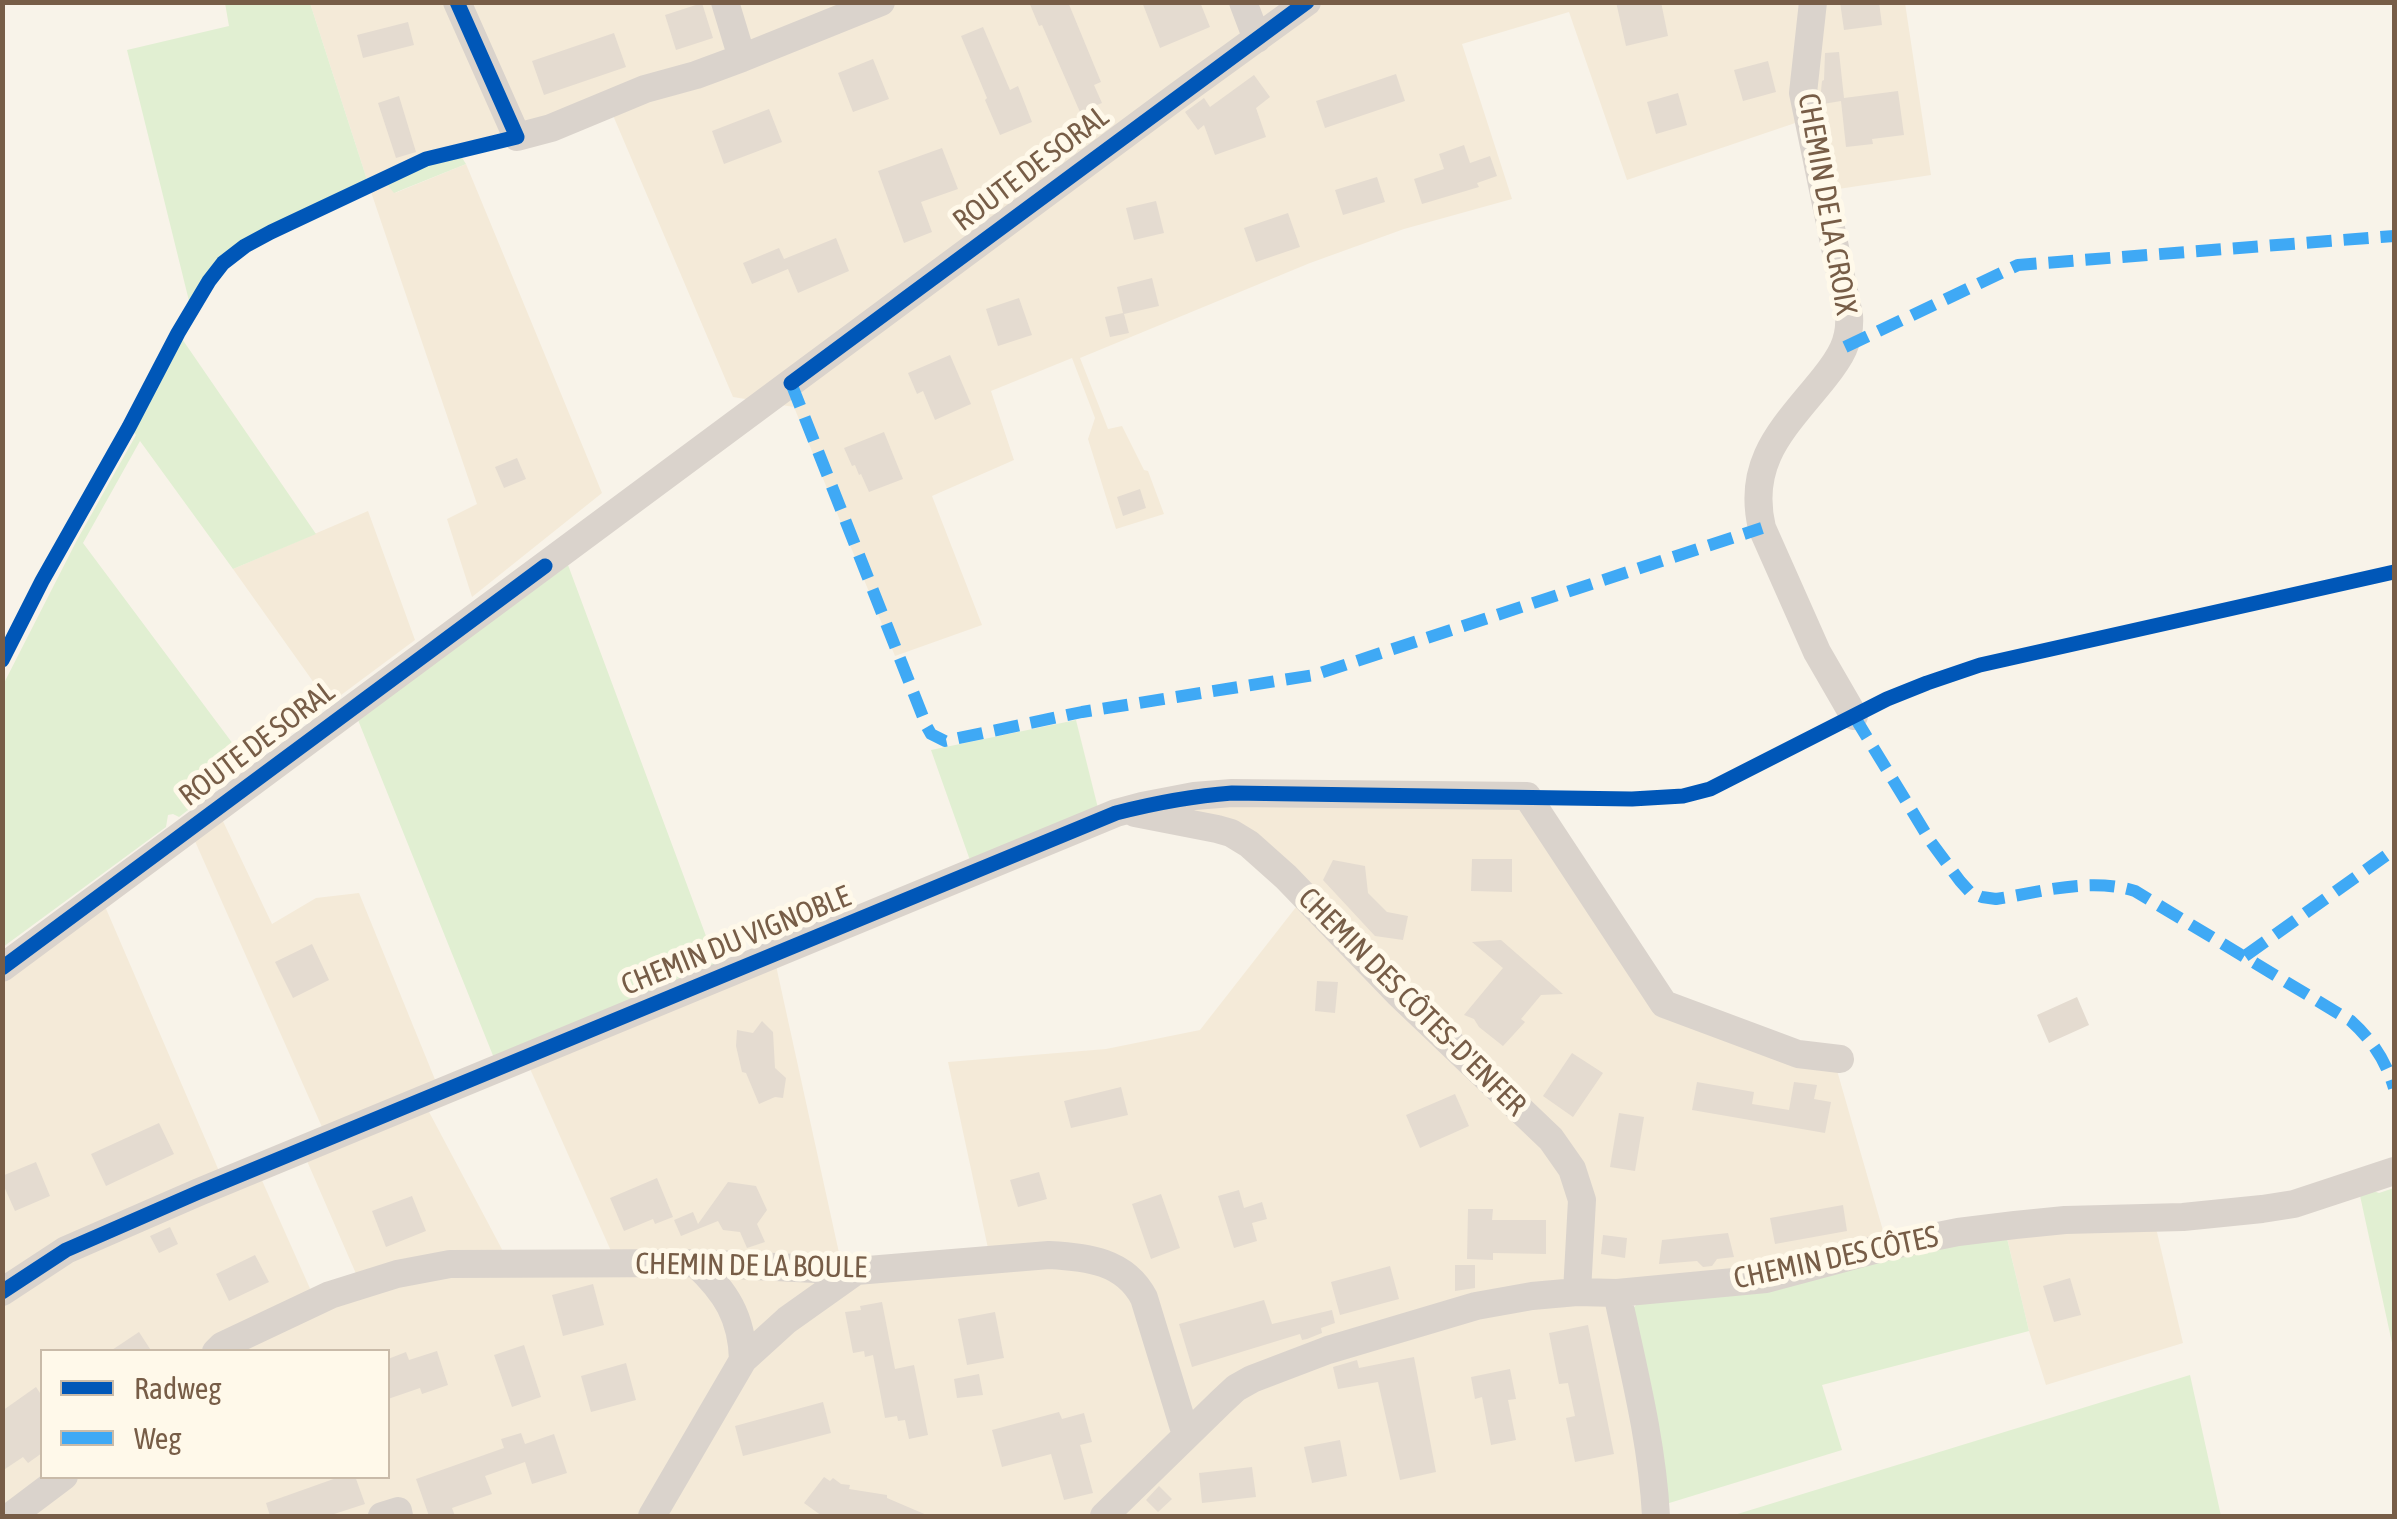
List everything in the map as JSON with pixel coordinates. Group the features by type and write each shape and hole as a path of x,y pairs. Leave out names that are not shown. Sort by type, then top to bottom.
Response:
{"street":[{"path":"456,2 516,136 552,128 645,89 742,58 836,11 882,2"},
{"path":"725,2 742,58"},
{"path":"1243,2 1258,39"},
{"name":"ROUTE DE SORAL","path":"2,968 1306,2"},
{"name":"CHEMIN DE LA CROIX","path":"1813,2 1803,92 1850,328 1836,362 1770,446 1762,464 1759,514 1817,652 1854,716"},
{"name":"CHEMIN DU VIGNOBLE","path":"2,1292 66,1250 199,1192 1125,811 1194,796 1528,796 1664,1004 1798,1054 1840,1059"},
{"name":"CHEMIN DES CÔTES-D'ENFER","path":"1125,811 1217,829 1249,844 1398,994 1551,1138 1572,1169 1582,1200 1577,1292"},
{"name":"CHEMIN DES CÔTES","path":"1104,1516 1236,1388 1328,1350 1476,1306 1577,1292 1617,1293 1766,1279 1958,1232 2064,1220 2183,1217 2262,1210 2294,1204 2394,1171"},
{"name":"CHEMIN DE LA BOULE","path":"219,1349 330,1295 420,1268 450,1264 696,1264 856,1271 1049,1255 1079,1256 1111,1266 1136,1284 1144,1298 1186,1435"},
{"path":"696,1264 714,1281 731,1307 742,1340 743,1360"},
{"path":"652,1516 743,1360 787,1320 856,1271"},
{"path":"1617,1293 1654,1472 1656,1516"},
{"path":"11,1516 60,1479"},
{"path":"382,1516 398,1512 400,1516"}],"shaded area":[{"path":"310,3 1905,3 1931,175 1825,191 1807,119 1627,180 1569,12 1462,44 1512,199 1404,229 1310,263 1080,358 1108,429 1122,426 1148,471 1164,514 1116,529 1088,439 1095,418 1072,358 991,391 1014,460 932,496 982,625 895,656 794,407 733,397 612,113 550,139 459,153 395,193 466,164 602,493 472,597 447,519 477,504"},
{"path":"368,511 415,640 329,704 233,569"},
{"path":"1527,785 1667,997 1836,1067 1886,1241 1764,1274 1606,1289 1647,1464 1647,1516 3,1516 3,980 104,904 219,1171 252,1158 312,1293 357,1276 297,1138 322,1127 194,839 221,817 272,924 316,898 359,893 436,1082 428,1110 505,1255 611,1251 523,1053 775,961 841,1262 989,1253 948,1062 1106,1049 1200,1030 1300,902 1233,842 1099,812"},
{"path":"2152,1211 2183,1343 2046,1385 2003,1221"}],"green space":[{"path":"225,3 310,3 369,186 292,220 237,252 214,274 191,309 127,50 229,26"},
{"path":"459,153 466,164 394,193 386,183 427,163"},
{"path":"178,333 316,534 233,569 140,441 83,543 248,764 179,817 168,815 166,827 3,947 3,685 136,435 129,427"},
{"path":"568,565 719,971 496,1063 358,720"},
{"path":"1076,720 1099,812 971,863 931,750"},
{"path":"2394,1188 2394,1352 2359,1191 2379,1193"},
{"path":"2006,1234 2029,1331 1822,1385 1842,1450 1666,1504 1630,1312 1637,1304"},
{"path":"2190,1375 2221,1516 1731,1516"}],"building":[{"path":"1029,2 1068,2 1101,82 1094,85 1102,103 1080,112"},
{"path":"1142,2 1200,2 1210,27 1160,48"},
{"path":"1616,2 1661,2 1668,36 1626,46"},
{"path":"1840,2 1879,2 1882,25 1844,30"},
{"path":"702,3 713,38 676,50 665,15"},
{"path":"408,22 414,45 363,58 357,35"},
{"path":"983,27 1010,90 1018,86 1032,122 1000,135 961,36"},
{"path":"614,33 626,67 544,95 532,61"},
{"path":"1839,52 1844,98 1898,91 1904,135 1846,147 1841,101 1823,104 1821,91 1825,53"},
{"path":"873,59 889,99 853,112 838,73"},
{"path":"1768,61 1776,92 1743,101 1734,70"},
{"path":"1396,74 1405,101 1325,128 1316,101"},
{"path":"1254,75 1270,97 1256,108 1266,137 1215,155 1204,125 1198,130 1185,112 1204,98 1210,107"},
{"path":"1678,93 1687,125 1656,134 1647,102"},
{"path":"399,96 416,152 396,158 378,103"},
{"path":"769,109 782,142 724,164 712,131"},
{"path":"1464,145 1470,163 1490,156 1497,176 1477,183 1479,187 1422,204 1414,179 1444,169 1439,154"},
{"path":"942,148 958,189 921,202 932,232 904,243 878,171"},
{"path":"1377,177 1385,202 1343,215 1335,190"},
{"path":"1156,201 1164,233 1134,240 1126,208"},
{"path":"1288,213 1300,247 1256,262 1244,228"},
{"path":"836,238 849,271 798,293 788,269 752,284 743,263 779,248 784,259"},
{"path":"1152,278 1159,306 1124,314 1129,333 1110,337 1105,317 1123,313 1117,287"},
{"path":"1019,298 1032,335 998,346 986,309"},
{"path":"950,355 971,404 935,420 923,391 917,394 908,373"},
{"path":"884,432 903,479 869,492 844,448"},
{"path":"517,458 526,479 504,488 495,467"},
{"path":"1140,489 1146,508 1123,516 1117,497"},
{"path":"1472,859 1512,859 1512,892 1471,891"},
{"path":"1333,860 1365,866 1368,893 1387,912 1408,916 1403,940 1375,936 1323,880"},
{"path":"1501,940 1563,994 1541,995 1521,1019 1525,1022 1503,1046 1474,1019 1464,1015 1503,968 1472,942"},
{"path":"312,944 329,980 293,998 275,962"},
{"path":"1317,981 1338,982 1335,1013 1315,1011"},
{"path":"2077,997 2089,1025 2049,1043 2037,1015"},
{"path":"762,1021 773,1032 775,1068 786,1078 783,1098 759,1104 746,1073 742,1072 736,1046 737,1030 753,1033"},
{"path":"1572,1053 1603,1073 1573,1117 1543,1096"},
{"path":"1697,1082 1754,1092 1752,1104 1789,1110 1794,1082 1817,1085 1814,1099 1831,1102 1825,1133 1692,1110"},
{"path":"1121,1087 1128,1115 1071,1128 1064,1101"},
{"path":"1455,1094 1469,1126 1420,1148 1406,1115"},
{"path":"1619,1113 1644,1117 1635,1171 1610,1167"},
{"path":"159,1123 174,1154 106,1186 91,1154"},
{"path":"36,1162 50,1196 15,1211 2,1176"},
{"path":"1039,1172 1047,1199 1018,1207 1010,1180"},
{"path":"657,1178 673,1217 655,1224 653,1219 624,1231 610,1198"},
{"path":"728,1182 756,1186 767,1210 757,1224 765,1242 747,1248 740,1232 723,1230 718,1221 681,1236 674,1220 693,1212 698,1224"},
{"path":"1239,1190 1244,1208 1262,1202 1267,1219 1252,1223 1257,1241 1234,1248 1218,1196"},
{"path":"1161,1194 1180,1248 1151,1259 1132,1204"},
{"path":"412,1196 426,1231 386,1247 372,1211"},
{"path":"1843,1205 1847,1231 1775,1244 1770,1218"},
{"path":"1468,1209 1493,1209 1492,1220 1546,1220 1546,1254 1493,1253 1493,1260 1467,1259"},
{"path":"170,1227 178,1244 159,1253 150,1236"},
{"path":"1728,1233 1734,1257 1717,1259 1712,1266 1703,1267 1697,1261 1659,1264 1662,1240"},
{"path":"1603,1235 1627,1238 1625,1258 1601,1254"},
{"path":"255,1255 269,1282 229,1301 216,1274"},
{"path":"1455,1265 1475,1265 1475,1288 1455,1291"},
{"path":"1390,1266 1399,1299 1340,1315 1331,1282"},
{"path":"2070,1278 2081,1315 2054,1322 2043,1286"},
{"path":"593,1284 604,1325 563,1336 552,1295"},
{"path":"1264,1300 1272,1324 1332,1310 1335,1323 1307,1339 1302,1340 1300,1334 1192,1367 1179,1324"},
{"path":"882,1302 895,1369 914,1365 928,1435 909,1439 905,1420 898,1421 897,1416 885,1418 873,1355 865,1357 864,1351 853,1353 845,1312"},
{"path":"995,1312 1004,1358 967,1365 958,1319"},
{"path":"1588,1325 1614,1454 1575,1462 1566,1418 1575,1416 1568,1383 1559,1384 1549,1333"},
{"path":"139,1332 150,1349 114,1349"},
{"path":"524,1345 541,1397 512,1407 494,1355"},
{"path":"437,1351 448,1385 422,1394 420,1388 390,1398 390,1358 406,1352 409,1360"},
{"path":"1414,1357 1436,1472 1400,1480 1378,1382 1338,1389 1333,1367 1357,1360 1359,1368"},
{"path":"626,1363 636,1400 591,1412 581,1376"},
{"path":"1510,1369 1516,1399 1508,1400 1516,1440 1491,1445 1482,1397 1475,1399 1471,1377"},
{"path":"979,1374 983,1395 957,1398 954,1379"},
{"path":"36,1387 40,1393 40,1454 28,1463 23,1457 2,1471 2,1411"},
{"path":"823,1402 831,1433 743,1456 735,1426"},
{"path":"1059,1412 1062,1419 1084,1413 1092,1442 1080,1445 1093,1493 1064,1500 1051,1454 1002,1467 992,1430"},
{"path":"521,1433 525,1444 554,1434 567,1473 532,1484 525,1462 485,1476 492,1494 452,1508 455,1516 429,1516 416,1479 504,1448 501,1439"},
{"path":"1340,1440 1347,1476 1312,1483 1304,1447"},
{"path":"1252,1467 1256,1497 1202,1503 1199,1473"},
{"path":"824,1477 850,1485 849,1489 887,1495 929,1516 822,1516 804,1503"},
{"path":"334,1479 356,1479 365,1504 328,1516 270,1516 266,1503"},
{"path":"1159,1486 1172,1499 1158,1512 1146,1500"}],"marked path":[{"path":"1845,347 2018,265 2394,236"},
{"path":"791,383 927,727 931,734 945,741 1082,712 1314,675 1762,528"},
{"path":"1854,716 1931,842 1970,892 1996,899 2083,886 2135,891 2351,1021 2377,1052 2394,1088"},
{"path":"2245,956 2394,850"}],"cycle path":[{"path":"2,660 178,333 223,263 271,232 426,159 517,137 457,2"},
{"path":"791,383 1307,2"},
{"path":"2,968 545,566"},
{"path":"2,1292 66,1250 199,1192 1116,813 1232,793 1632,799 1683,796 1710,789 1887,699 1980,665 2394,572"}]}
